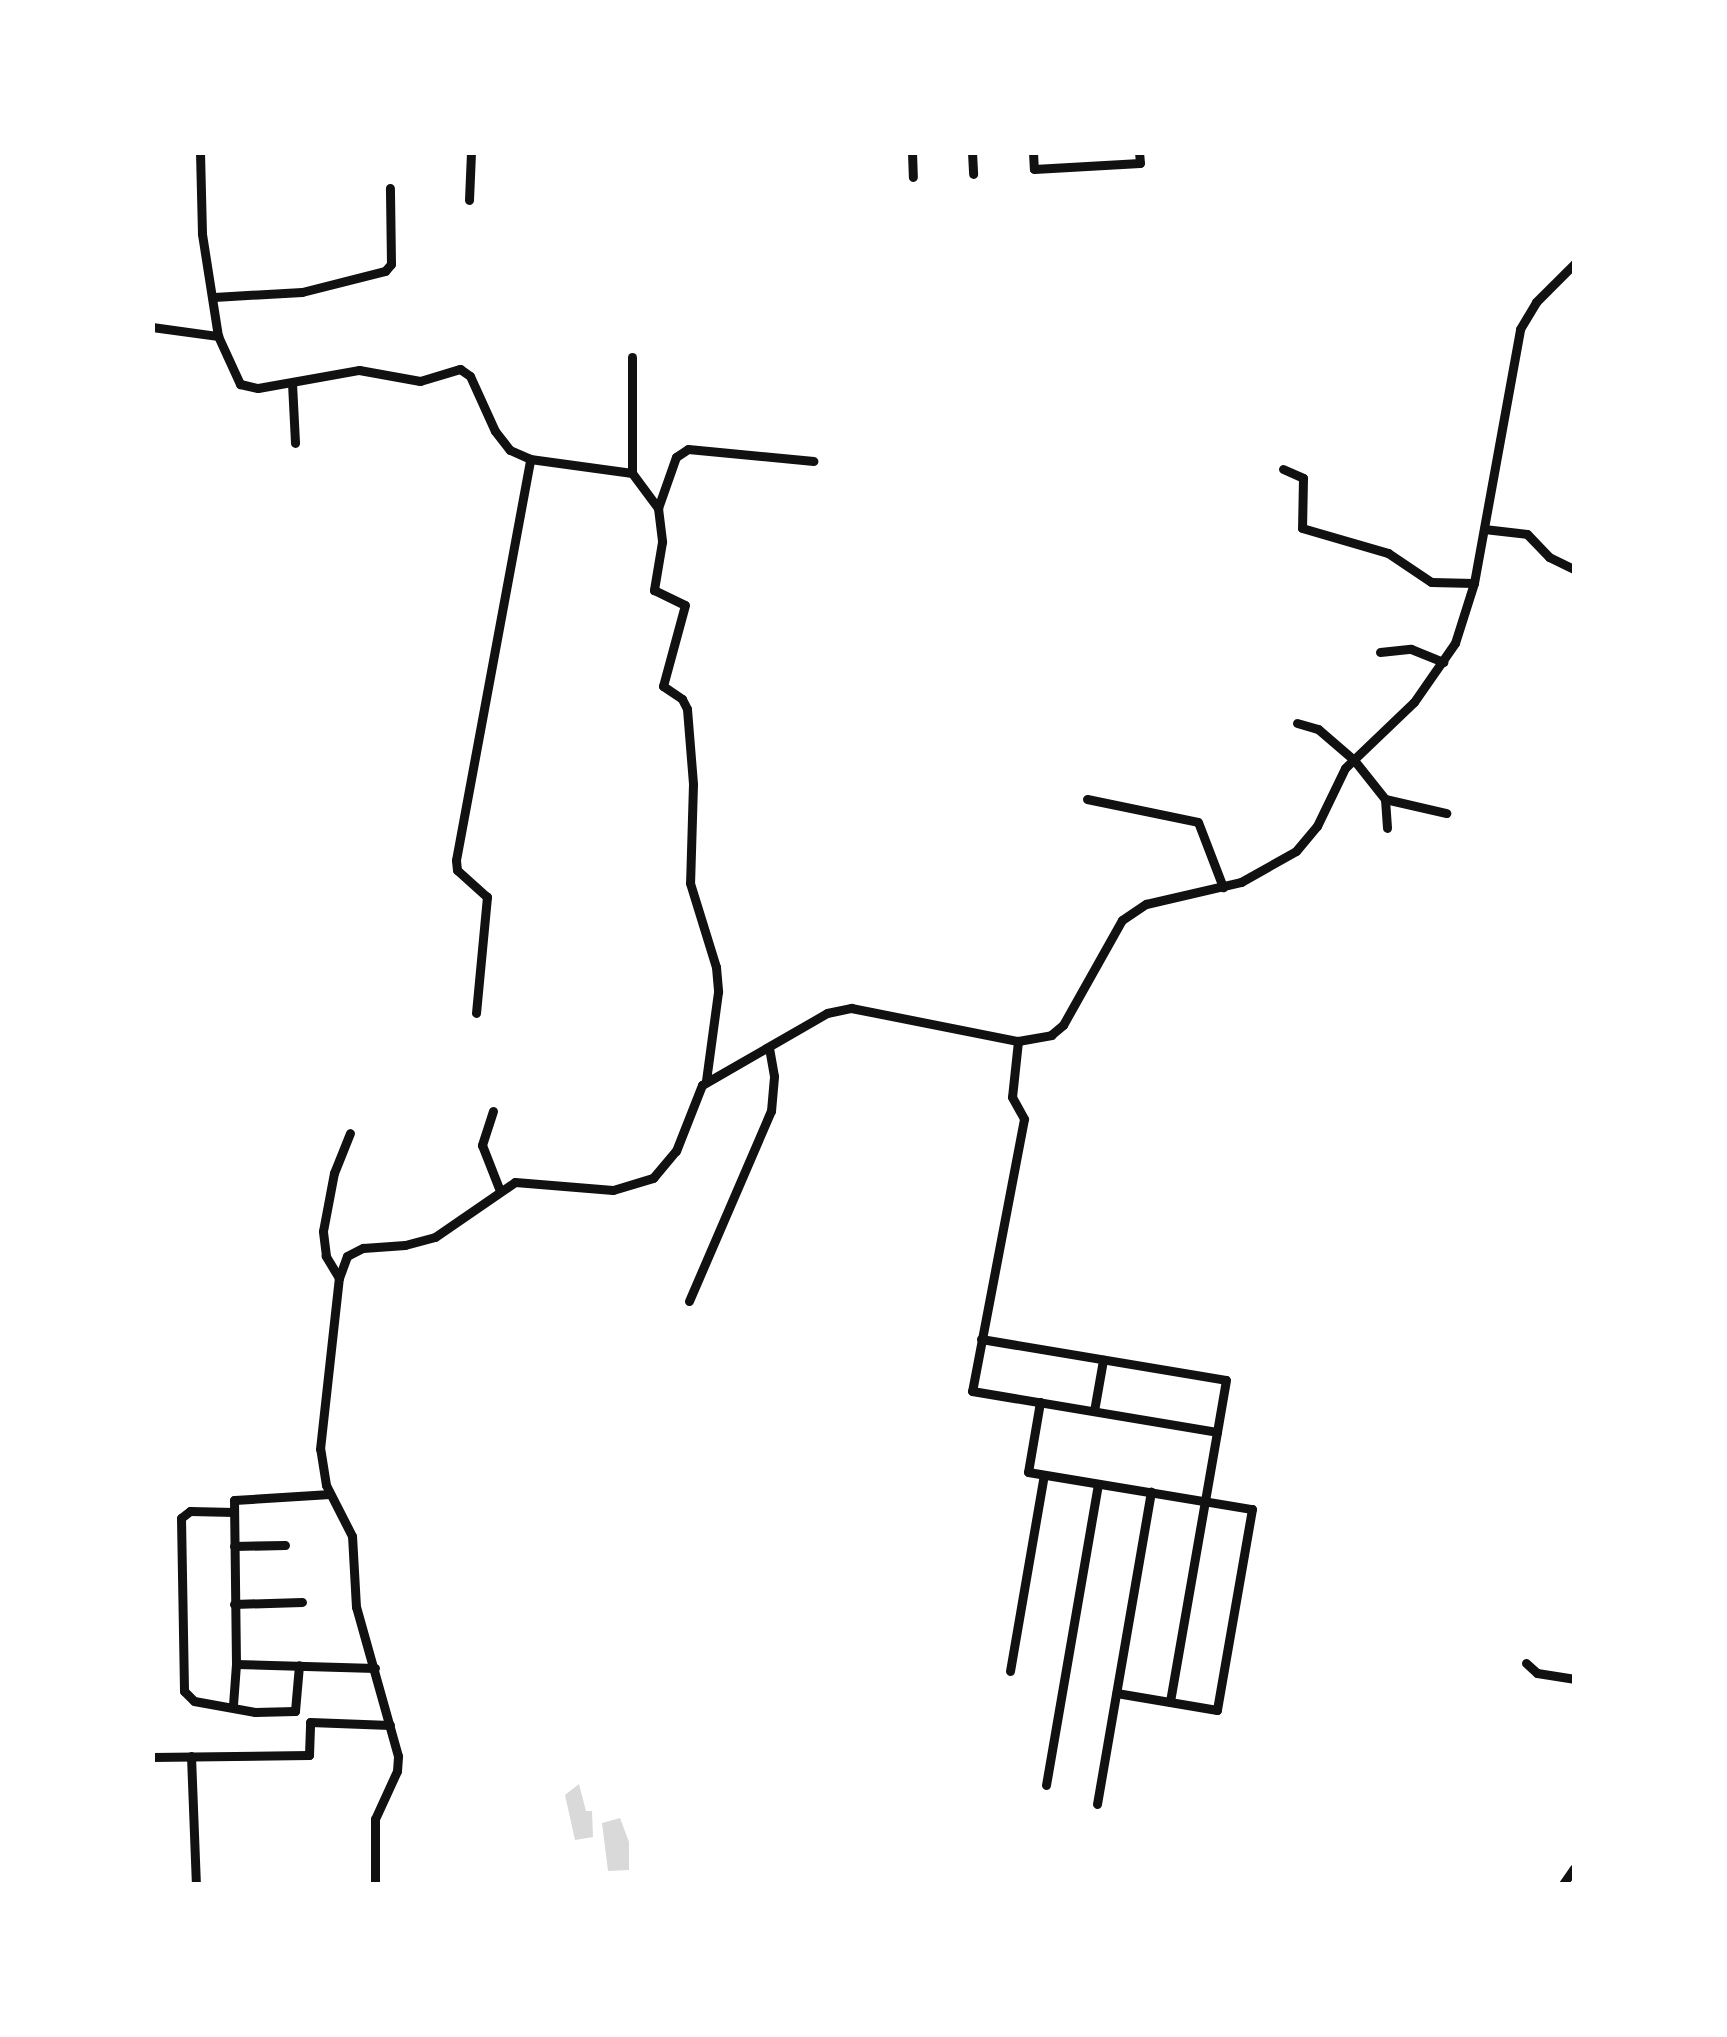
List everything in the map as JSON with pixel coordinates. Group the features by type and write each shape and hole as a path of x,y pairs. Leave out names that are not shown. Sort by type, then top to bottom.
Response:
{"street":[{"path":"200,152 202,234 218,336 240,384 258,388 359,370 420,381 460,369 470,376 494,431 510,450 530,459 632,473"},
{"path":"469,200 471,152"},
{"path":"912,152 913,178"},
{"path":"972,152 973,174"},
{"path":"1033,152 1034,170 1140,163 1140,152"},
{"path":"214,297 302,292 385,272 391,264 390,188"},
{"path":"706,1082 827,1012 852,1008 1018,1041 1045,1037 1063,1025 1122,920 1146,904 1223,887 1261,873 1296,850 1317,826 1338,777 1397,720 1444,662 1463,625 1520,329 1536,302 1574,264"},
{"path":"152,327 218,336"},
{"path":"632,356 632,473 658,508"},
{"path":"292,383 295,443"},
{"path":"375,1884 375,1819 397,1771 398,1756 352,1586 350,1526 330,1494 321,1464 320,1430 339,1278 351,1252 436,1237 500,1191 530,1180 613,1190 652,1178 670,1162 706,1082 718,992 716,967 690,883 694,784 687,710 682,699 663,686 684,605 654,590 662,542 658,508 676,458 688,449 813,461"},
{"path":"476,1013 487,896 457,870 456,860 530,459"},
{"path":"1283,469 1303,478 1302,528 1388,553 1431,582 1474,583"},
{"path":"1484,529 1527,534 1549,557 1574,569"},
{"path":"1380,652 1412,649 1444,662"},
{"path":"1298,723 1318,728 1354,760 1386,799 1387,828"},
{"path":"1086,799 1198,822 1223,887"},
{"path":"1386,799 1446,813"},
{"path":"1018,1041 1012,1098 1024,1119 972,1391 1217,1432"},
{"path":"689,1302 771,1111 774,1076 769,1048"},
{"path":"493,1111 482,1144 500,1191"},
{"path":"339,1278 326,1256 323,1230 329,1189 350,1133"},
{"path":"981,1340 1226,1380 1170,1702"},
{"path":"1094,1411 1102,1360"},
{"path":"1040,1402 1028,1472 1252,1509 1217,1710 1116,1693"},
{"path":"1010,1671 1044,1474"},
{"path":"1046,1785 1098,1484"},
{"path":"1097,1804 1151,1492"},
{"path":"232,1705 236,1664 237,1497 330,1494"},
{"path":"234,1512 184,1513 184,1691 194,1701 255,1712 295,1712 299,1707 299,1665"},
{"path":"234,1546 285,1545"},
{"path":"234,1604 302,1602"},
{"path":"1526,1663 1537,1673 1574,1679"},
{"path":"236,1664 374,1668"},
{"path":"152,1757 309,1755 310,1722 390,1726"},
{"path":"192,1756 196,1884"},
{"path":"1563,1884 1574,1868"}],"shaded area":[{"path":"579,1784 586,1811 592,1811 593,1837 575,1840 565,1795"},
{"path":"620,1818 629,1842 629,1870 608,1871 602,1823"}]}
